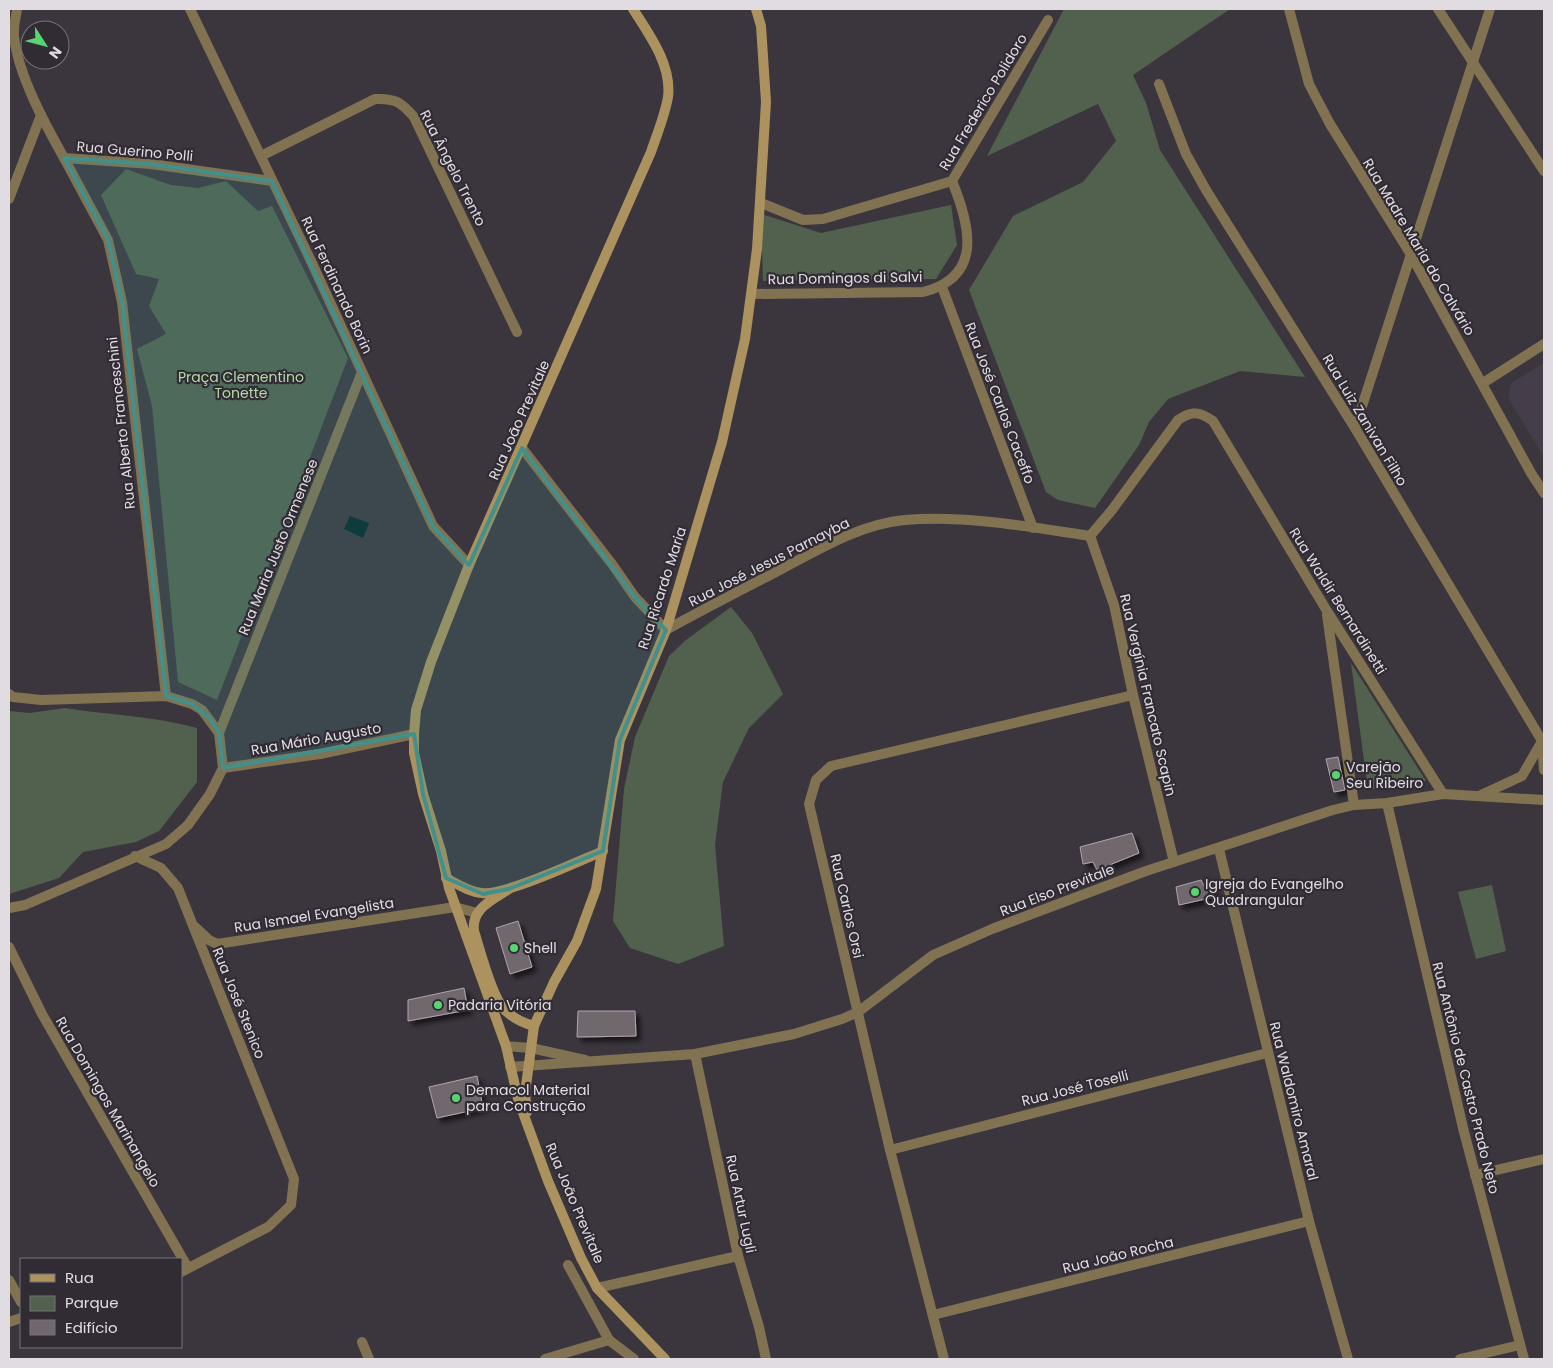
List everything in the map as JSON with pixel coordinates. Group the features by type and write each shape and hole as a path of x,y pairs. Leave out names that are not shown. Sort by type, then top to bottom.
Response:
{"main road":[{"name":"Rua João Previtale","path":"633,9 662,58 668,80 665,109 651,152 522,448 468,565 431,662 416,710 414,753 423,794 441,851 454,907 506,1046 518,1099 548,1181 581,1258 598,1288 665,1359"},
{"name":"Rua Ricardo Maria","path":"534,1026 554,982 577,942 596,889 620,740 666,630 722,442 745,339 752,294 766,102 761,26 756,9"},
{"path":"446,878 471,891 483,894 509,889 603,851"},
{"path":"509,889 476,913 473,924 474,931 496,997 504,1009 513,1016 534,1026"},
{"name":"Rua João Previtale","path":"527,1120 525,1093 534,1026"}],"street":[{"name":"Rua Guerino Polli","path":"17,9 14,35 20,61 41,115 64,158 151,164 272,181"},
{"name":"Rua Ferdinando Borin","path":"190,9 261,156 433,526 468,565"},
{"name":"Rua Madre Maria do Calvário","path":"1289,9 1298,50 1309,84 1346,154 1410,253 1531,473 1544,493"},
{"path":"1438,9 1544,171"},
{"path":"1355,428 1490,9"},
{"name":"Rua Frederico Polidoro","path":"760,203 803,220 823,219 952,182 1048,20"},
{"name":"Rua Luiz Zanivan Filho","path":"1159,84 1186,154 1206,190 1355,428 1543,740 1544,770"},
{"name":"Rua Ângelo Trento","path":"261,156 375,99 391,98 403,105 414,117 517,332"},
{"path":"9,199 41,115"},
{"name":"Rua Alberto Franceschini","path":"64,158 108,240 122,302 166,696"},
{"name":"Rua Domingos di Salvi","path":"752,294 924,292 942,287 963,263 968,248 968,227 952,182"},
{"name":"Rua José Carlos Caceffo","path":"942,287 1033,528"},
{"path":"1482,383 1544,344"},
{"name":"Rua Maria Justo Ormenese","path":"219,733 362,372"},
{"name":"Rua Waldir Bernardinetti","path":"1090,536 1112,510 1178,420 1189,413 1201,412 1213,421 1327,611 1443,794"},
{"path":"522,448 612,564 635,597 666,630"},
{"name":"Rua José Jesus Parnayba","path":"666,630 840,539 904,520 940,519 1033,528 1090,536"},
{"name":"Rua Vergínia Francato Scapin","path":"1090,536 1114,605 1133,695 1174,862"},
{"path":"1327,611 1354,805"},
{"path":"9,694 13,697 42,700 166,696 192,704 202,710 219,733 222,768 210,794 188,825 166,844 25,905 9,908"},
{"name":"Rua Carlos Orsi","path":"944,1359 890,1150 809,804 816,780 831,766 851,759 1133,695"},
{"name":"Rua Mário Augusto","path":"222,768 303,757 414,734"},
{"path":"1480,795 1522,776 1543,740"},
{"name":"Rua Elso Previtale","path":"530,1067 695,1054 794,1034 842,1019 858,1012 933,955 992,929 1174,862 1333,810 1354,805 1386,803 1443,794 1544,800"},
{"name":"Rua Antônio de Castro Prado Neto","path":"1386,803 1475,1174 1524,1359"},
{"name":"Rua Waldomiro Amaral","path":"1219,848 1309,1221 1348,1359"},
{"name":"Rua José Stenico","path":"135,856 161,868 178,888 188,918 213,974 294,1179 292,1205 268,1227 185,1270"},
{"path":"454,907 476,913"},
{"name":"Rua Ismael Evangelista","path":"188,918 202,935 217,944 454,907"},
{"name":"Rua Domingos Marinangelo","path":"9,947 42,1014 178,1258"},
{"path":"506,1046 531,1048"},
{"name":"Rua Elso Previtale","path":"531,1048 598,1062"},
{"name":"Rua José Toselli","path":"890,1150 1267,1053"},
{"name":"Rua Artur Lugli","path":"695,1054 738,1256 759,1327 766,1359"},
{"path":"510,1067 530,1067"},
{"path":"1475,1174 1544,1159"},
{"name":"Rua João Rocha","path":"934,1315 1309,1221"},
{"path":"598,1288 738,1256"},
{"path":"568,1265 609,1340 634,1359"},
{"path":"9,1280 20,1300"},
{"path":"545,1359 609,1340"},
{"path":"362,1342 369,1359"},
{"path":"1460,1359 1520,1345"}],"highlighted area":[{"path":"64,158 151,164 272,181 433,526 469,565 522,448 635,597 666,630 620,740 603,851 509,889 483,894 446,878 423,794 414,734 223,768 219,733 210,719 192,704 166,696 122,302 108,240"}],"shaded area":[{"path":"1544,363 1544,457 1508,398 1511,383"},
{"path":"350,516 369,523 363,538 344,529"}],"green space":[{"path":"1064,9 1230,9 1133,75 1146,103 1160,150 1305,377 1240,371 1168,399 1149,422 1139,445 1095,508 1058,500 1046,492 969,290 1013,216 1083,182 1116,141 1098,104 987,156"},
{"name":"Praça Clementino Tonette","path":"126,169 171,185 198,188 226,181 258,211 272,206 348,358 217,700 178,682 152,406 137,349 166,334 149,306 159,279 136,274 101,195"},
{"path":"951,205 957,245 936,279 763,281 761,214 821,233"},
{"path":"731,607 752,633 783,694 749,728 723,782 715,845 724,946 678,964 630,948 613,921 624,789 635,737 669,656 686,640"},
{"path":"1351,663 1426,781 1368,790"},
{"path":"65,708 148,718 197,728 197,782 159,831 136,842 83,852 59,878 9,894 9,711 30,713"},
{"path":"1492,885 1506,951 1476,959 1458,892"}],"building":[{"name":"Varejão Seu Ribeiro","path":"1338,757 1345,790 1334,792 1326,759"},
{"path":"1132,833 1139,853 1097,870 1093,862 1083,864 1080,847"},
{"name":"Igreja do Evangelho Quadrangular","path":"1201,880 1204,886 1211,884 1214,897 1179,905 1176,887"},
{"name":"Shell","path":"518,921 532,967 510,974 496,928"},
{"name":"Padaria Vitória","path":"464,988 468,1010 408,1021 408,1000"},
{"path":"578,1011 635,1011 636,1036 577,1037"},
{"name":"Demacol Material para Construção","path":"477,1076 483,1108 437,1118 429,1087"}],"place":[{"name":"Varejão Seu Ribeiro","path":"1336,775"},
{"name":"Igreja do Evangelho Quadrangular","path":"1195,892"},
{"name":"Shell","path":"514,948"},
{"name":"Padaria Vitória","path":"438,1005"},
{"name":"Demacol Material para Construção","path":"456,1098"}]}
